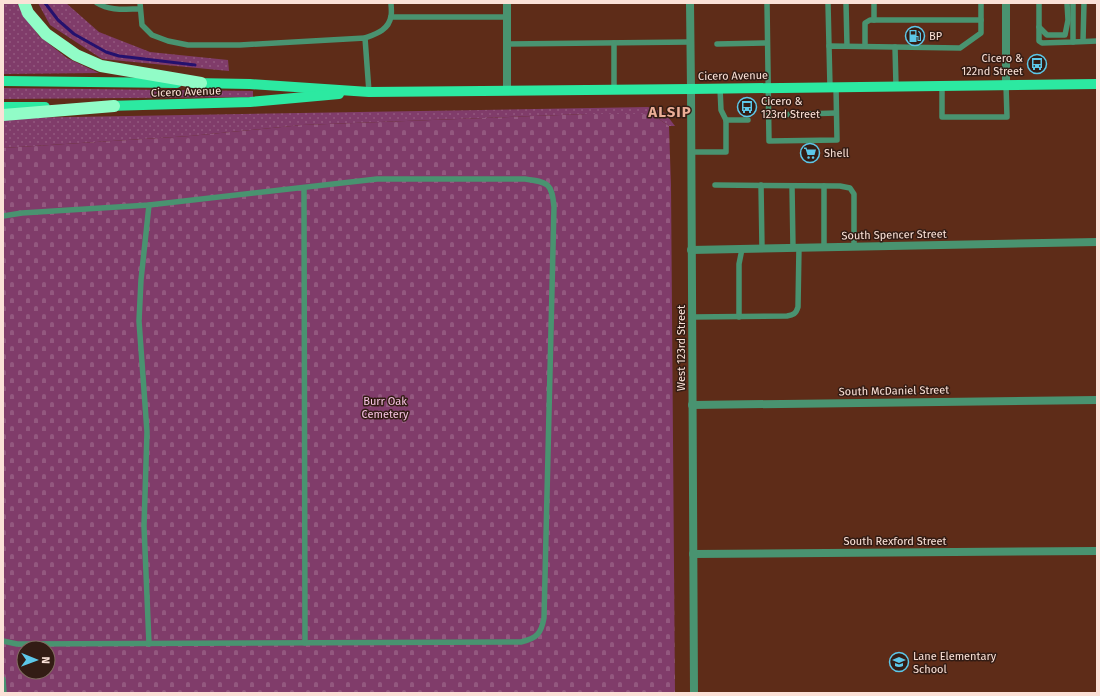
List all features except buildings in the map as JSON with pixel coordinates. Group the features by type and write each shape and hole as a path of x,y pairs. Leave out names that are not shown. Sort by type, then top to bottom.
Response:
{"highway":[{"path":"24,3 28,13 46,34 76,55 100,66 201,83"},
{"path":"3,115 114,106"}],"main road":[{"name":"Cicero Avenue","path":"3,81 250,84 369,92"},
{"name":"Cicero Avenue","path":"3,107 114,106 250,102 369,92 1097,84"}],"street":[{"path":"507,3 507,90"},
{"name":"West 123rd Street","path":"690,3 694,693"},
{"path":"1006,3 1006,84"},
{"name":"South Spencer Street","path":"691,250 1097,242"},
{"name":"South McDaniel Street","path":"692,404 1097,400"},
{"name":"South Rexford Street","path":"693,554 1097,551"}],"lane":[{"path":"97,3 104,7 113,9 140,6 142,25 152,35 168,41 188,45 365,38 379,33 388,24 391,17 391,3"},
{"path":"767,3 769,141 837,140 836,113 829,46 828,3"},
{"path":"846,3 847,46"},
{"path":"874,3 874,20"},
{"path":"829,46 960,48 981,33 981,3"},
{"path":"1039,3 1039,38 1042,43 1097,41"},
{"path":"1039,27 1048,35 1065,34 1068,20 1068,3"},
{"path":"1073,3 1073,42"},
{"path":"1083,41 1084,3"},
{"path":"391,17 507,17"},
{"path":"865,46 865,23 870,20 981,20"},
{"path":"365,38 369,92"},
{"path":"507,44 690,42"},
{"path":"614,43 614,90"},
{"path":"717,44 767,43"},
{"path":"895,47 896,86"},
{"path":"942,85 942,118 1007,117 1006,84"},
{"path":"691,152 726,152 726,120 721,110 720,88"},
{"path":"769,115 836,113"},
{"path":"726,120 748,120"},
{"path":"3,224 4,216 22,213 149,205 377,179 525,179 543,182 550,188 553,195 554,207 544,618 542,629 537,635 521,642 17,644 3,641"},
{"path":"715,185 840,186 850,188 853,190 854,194 854,246"},
{"path":"761,186 762,248"},
{"path":"692,317 787,316 796,313 798,308 792,186"},
{"path":"824,186 824,247"},
{"path":"304,188 305,643"},
{"path":"149,205 141,280 139,320 147,432 144,526 149,644"},
{"path":"739,317 739,264 742,249"},
{"path":"3,679 4,693"}],"green space":[{"path":"3,3 17,3 39,36 67,58 99,73 3,74"},
{"path":"38,3 66,3 99,32 150,52 228,60 229,71 102,59 50,25"},
{"path":"3,88 253,91 253,97 3,99"},
{"path":"648,107 665,113 675,126 669,126 653,115 587,114 302,125 190,136 3,148 3,119 15,118"},
{"name":"Burr Oak Cemetery","path":"587,114 649,114 653,115 669,126 671,186 675,693 3,693 3,148 190,136 302,125"}],"waterway":[{"path":"45,3 58,20 74,34 106,52 119,56 195,65"}],"place":[{"name":"BP","path":"915,36"},
{"name":"Cicero & 122nd Street","path":"1037,64"},
{"name":"Cicero & 123rd Street","path":"747,107"},
{"name":"Shell","path":"810,153"},
{"name":"Lane Elementary School","path":"899,662"}],"district":[{"name":"ALSIP","path":"670,112"}]}
